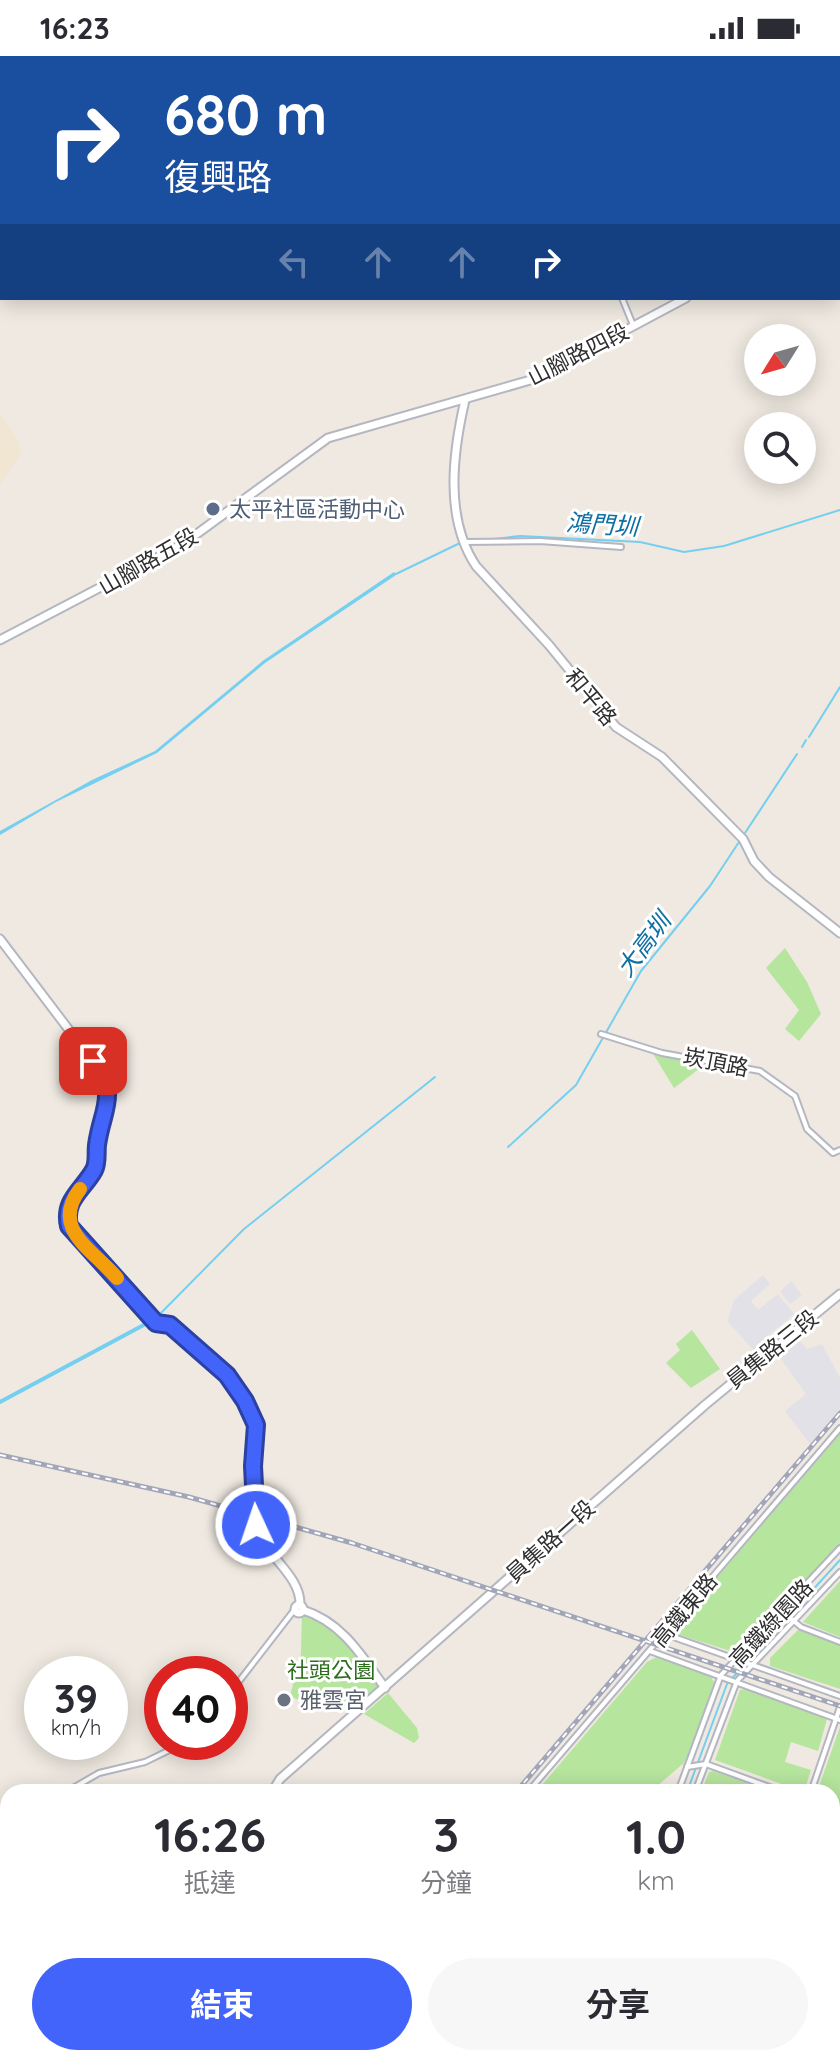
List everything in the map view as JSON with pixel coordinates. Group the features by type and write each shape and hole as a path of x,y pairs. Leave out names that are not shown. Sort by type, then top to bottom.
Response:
{"street":[{"path":"623,300 633,325"},
{"name":"山腳路四段","path":"465,400 550,372 682,300"},
{"name":"和平路","path":"465,400 455,442 453,492 465,541 476,566 549,645 616,727 662,757 742,838 754,861 769,877 840,933"},
{"name":"山腳路五段","path":"0,640 183,544 328,438 465,400"},
{"path":"465,541 540,541 621,547"},
{"path":"0,939 107,1080 108,1104 97,1143 96,1167 71,1201 67,1218 76,1236 97,1254 153,1320 170,1325 227,1375 245,1401 256,1425 253,1466 256,1525 261,1538 301,1593 299,1608 248,1671"},
{"name":"崁頂路","path":"601,1034 662,1053 755,1068 795,1096 807,1129 833,1153 840,1150"},
{"name":"員集路三段","path":"705,1405 840,1294"},
{"name":"員集路一段","path":"279,1784 705,1405"},
{"name":"高鐵東路","path":"535,1784 840,1428"},
{"name":"高鐵綠園路","path":"681,1784 721,1675 840,1548"},
{"name":"高鐵綠園路","path":"698,1784 737,1681 840,1572"},
{"path":"299,1608 318,1615 339,1629 385,1688"},
{"path":"782,1612 794,1623 840,1642"},
{"path":"664,1633 840,1696"},
{"path":"650,1651 838,1719"},
{"path":"814,1784 840,1707"},
{"path":"80,1784 99,1773 149,1760"},
{"path":"687,1767 706,1764 761,1784"}],"shaded area":[{"path":"0,415 16,438 21,453 0,485"},
{"path":"763,1275 770,1284 751,1301 758,1310 778,1294 794,1314 758,1344 764,1351 758,1355 727,1321 734,1300"},
{"path":"791,1281 802,1295 790,1304 780,1292"},
{"path":"796,1337 807,1349 822,1344 840,1378 840,1408 810,1444 785,1411 806,1394 776,1352"}],"green space":[{"path":"785,948 807,982 821,1014 799,1041 785,1029 799,1010 766,968"},
{"path":"652,1052 708,1062 674,1088"},
{"path":"692,1330 720,1369 691,1388 666,1363 680,1350 676,1344"},
{"path":"840,1434 840,1543 740,1654 673,1633 671,1631"},
{"path":"840,1581 840,1637 803,1622"},
{"name":"社頭公園","path":"302,1611 339,1629 384,1687 355,1712 340,1702 312,1706 290,1696 301,1654"},
{"path":"798,1630 840,1645 840,1689 770,1666 770,1658"},
{"path":"657,1657 710,1675 715,1684 685,1762 659,1784 543,1784 647,1662"},
{"path":"746,1689 827,1719 818,1751 791,1742 785,1762 811,1770 807,1784 782,1784 715,1760 740,1690"},
{"path":"388,1693 417,1728 419,1738 414,1743 364,1714"},
{"path":"840,1727 840,1784 820,1784"},
{"path":"713,1771 750,1784 704,1784 709,1772"}],"water":[{"path":"394,572 396,575 265,663 157,753 56,802 0,835 0,831 92,780 155,751 264,660"}],"waterway":[{"name":"鴻門圳","path":"485,540 520,536 640,542 684,552 724,546 840,510"},
{"name":"鴻門圳","path":"396,574 462,542"},
{"name":"大高圳","path":"809,737 840,687"},
{"name":"大高圳","path":"802,747 806,740"},
{"name":"大高圳","path":"743,836 797,754"},
{"name":"大高圳","path":"508,1147 576,1085 641,971 710,886 739,842"},
{"path":"155,1319 244,1229 435,1077"},
{"path":"0,1402 153,1320"},
{"path":"690,1784 727,1684 840,1560"}],"railway":[{"path":"523,1784 840,1413"},
{"path":"0,1455 189,1497 352,1543 840,1706"}],"slow traffic":[{"path":"80,1189 68,1207 69,1226 117,1278"}],"place":[{"name":"太平社區活動中心","path":"213,509"},
{"name":"雅雲宮","path":"284,1700"}],"route":[{"path":"93,1061 107,1080 108,1104 97,1143 96,1167 68,1207 69,1226 156,1323 170,1325 227,1375 245,1401 256,1425 253,1466 256,1525"}]}
